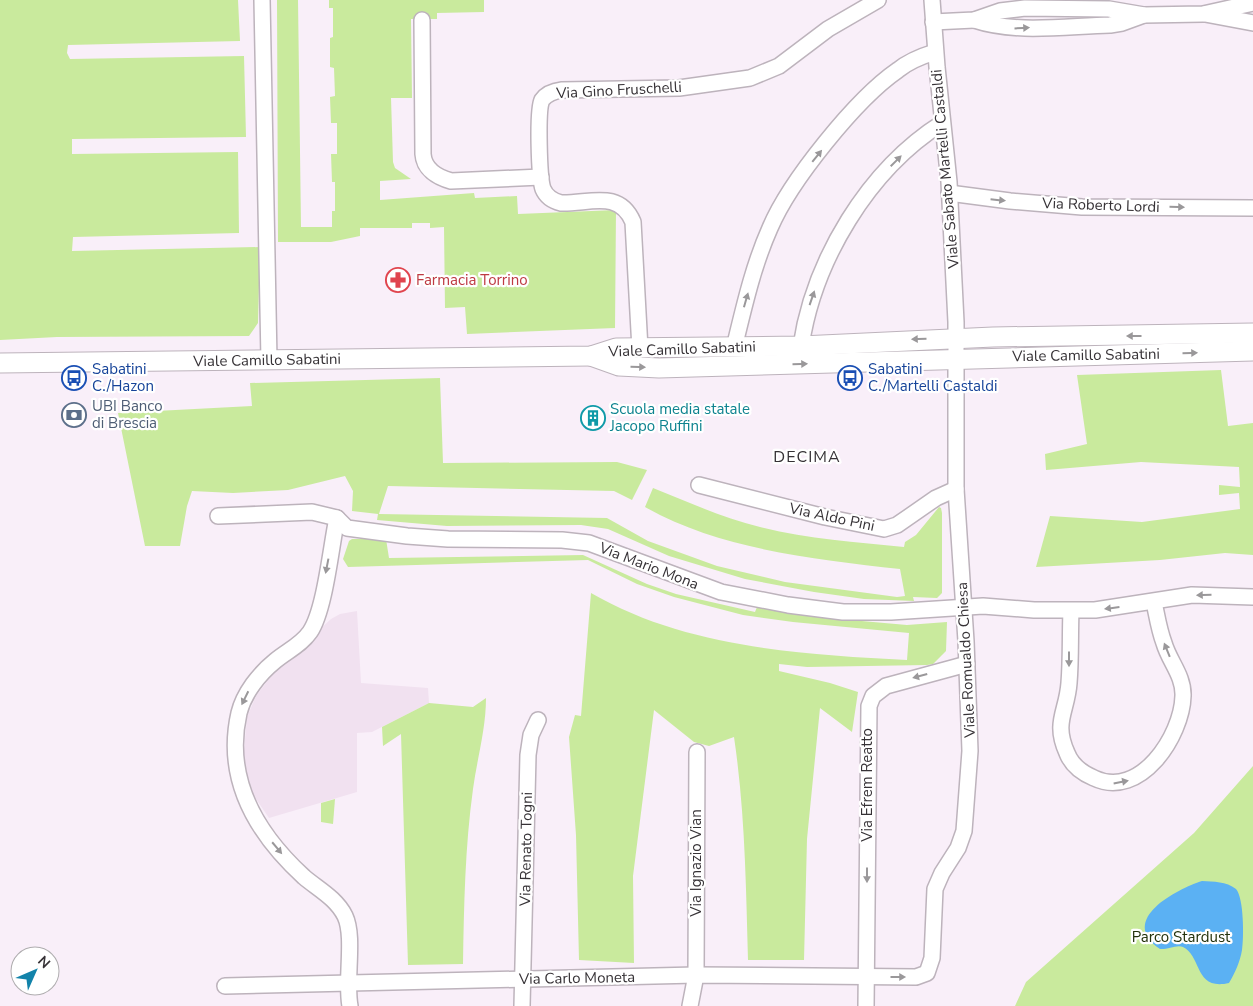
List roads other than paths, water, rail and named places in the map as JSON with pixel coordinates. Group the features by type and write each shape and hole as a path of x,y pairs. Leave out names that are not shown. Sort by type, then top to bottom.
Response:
{"street":[{"path":"262,0 269,360"},
{"name":"Via Gino Fruschelli","path":"640,349 633,222 630,216 616,202 556,202 546,193 541,177 538,112 544,98 553,92 698,86 750,78 780,66 856,6 878,0"},
{"name":"Viale Sabato Martelli Castaldi","path":"932,0 935,52 949,193 957,338"},
{"path":"934,22 974,20 1000,28 1110,25 1144,15 1203,14 1253,3"},
{"path":"1203,14 1253,24"},
{"path":"422,20 423,154 430,170 440,177 451,181 541,177"},
{"path":"734,348 762,248 774,217 793,187 835,133 878,86 908,63 935,52"},
{"path":"801,346 806,320 818,281 852,216 890,167 914,144 942,123"},
{"name":"Via Roberto Lordi","path":"949,193 1010,201 1082,207 1253,208"},
{"name":"Viale Camillo Sabatini","path":"1,364 591,356 616,348 734,348 957,338 1253,333"},
{"name":"Viale Romualdo Chiesa","path":"927,973 932,962 935,889 942,873 958,848 965,826 970,751 968,664 956,489 957,338"},
{"name":"Viale Camillo Sabatini","path":"591,356 619,366 659,368 1253,351"},
{"name":"Via Aldo Pini","path":"699,485 825,518 884,529 897,524 936,498 956,489"},
{"name":"Via Mario Mona","path":"218,516 312,512 337,518 347,528 407,536 448,539 562,540 589,543 721,592 802,607 861,613 964,606 1071,611 1095,610 1202,594 1253,597"},
{"path":"337,518 317,619 303,640 269,666 248,692 239,713 236,752 242,791 260,828 291,864 330,897 344,914 349,930 347,982 350,1006"},
{"path":"1071,611 1069,688 1060,721 1064,746 1070,760 1084,773 1105,782 1121,784 1138,776 1156,759 1170,736 1183,700 1181,681 1164,644 1154,602"},
{"name":"Via Efrem Reatto","path":"866,1006 868,977 869,706 877,692 890,684 968,664"},
{"name":"Via Renato Togni","path":"522,1006 528,755 531,735 538,720"},
{"name":"Via Ignazio Vian","path":"690,1006 696,975 697,752"},
{"name":"Via Carlo Moneta","path":"225,986 696,975 868,977 921,976 927,973"}],"water":[{"path":"1202,881 1220,882 1232,886 1239,894 1241,901 1242,950 1237,967 1229,983 1218,984 1210,982 1204,977 1189,951 1181,946 1160,949 1148,938 1145,927 1148,917 1166,898"}],"place":[{"name":"Farmacia Torrino","path":"398,280"},
{"name":"Sabatini C./Hazon","path":"74,378"},
{"name":"Sabatini C./Martelli Castaldi","path":"850,378"},
{"name":"UBI Banco di Brescia","path":"74,415"},
{"name":"Scuola media statale Jacopo Ruffini","path":"593,418"}],"district":[{"name":"DECIMA","path":"807,457"}],"park label":[{"name":"Parco Stardust","path":"1181,937"}]}
